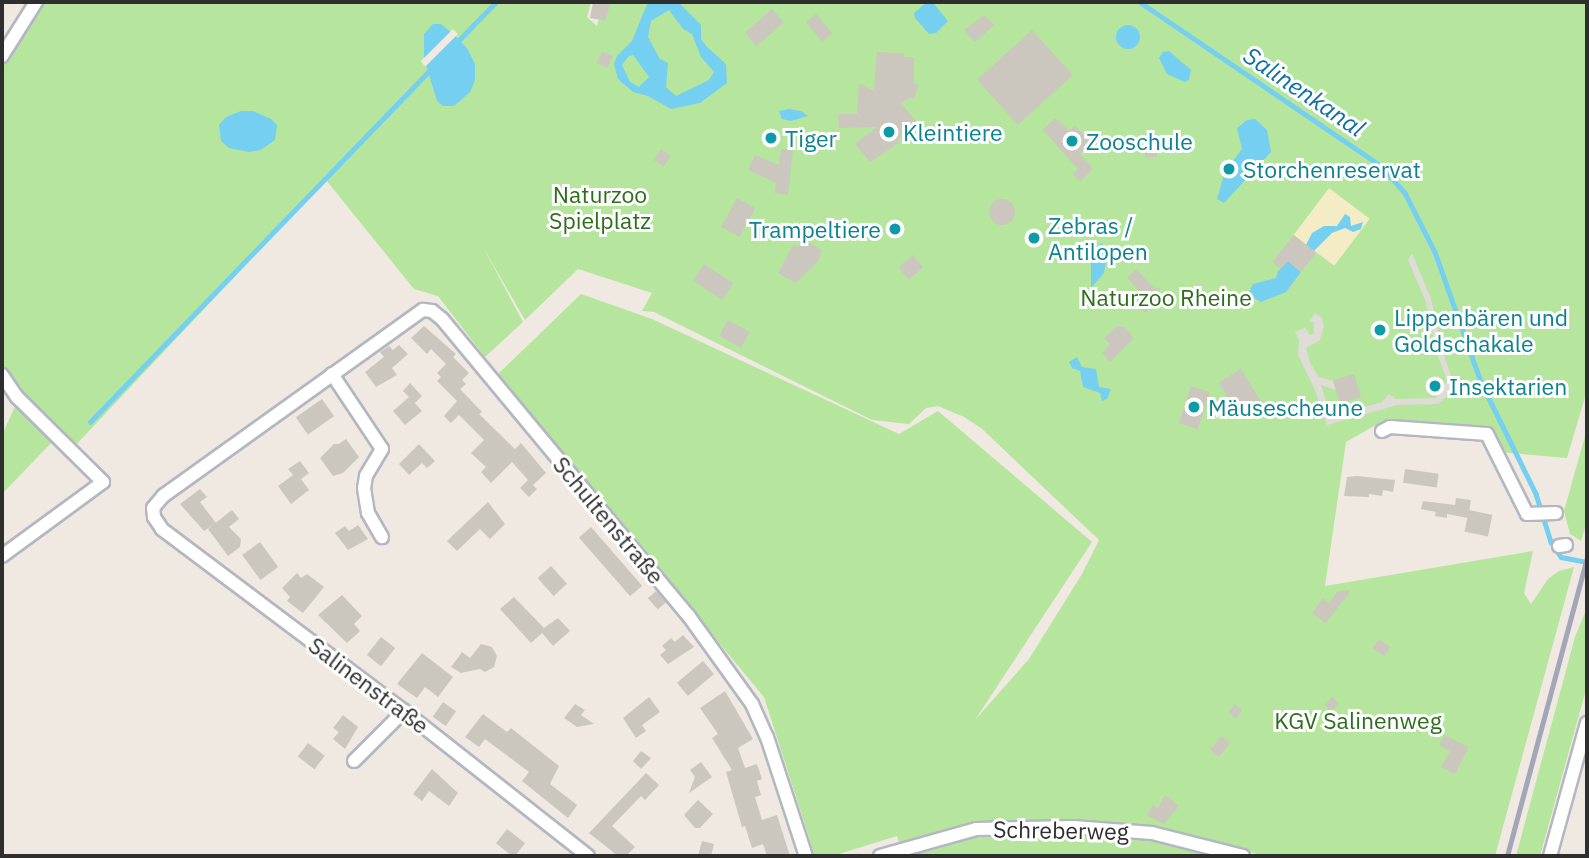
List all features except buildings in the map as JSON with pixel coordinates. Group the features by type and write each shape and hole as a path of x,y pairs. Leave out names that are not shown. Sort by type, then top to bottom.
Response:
{"street":[{"path":"2,56 36,2"},
{"name":"Schultenstraße","path":"153,512 156,503 163,496 416,313 428,310 442,319 688,615 752,704 767,737 806,856"},
{"path":"332,374 382,449 366,476 364,488 368,513 382,537"},
{"path":"2,375 18,397 103,482 2,556"},
{"path":"1382,431 1390,427 1487,434 1527,514 1547,513"},
{"name":"Salinenstraße","path":"153,512 162,529 404,711 588,856"},
{"path":"354,761 404,711"},
{"path":"1550,856 1587,723"},
{"name":"Schreberweg","path":"880,856 976,829 1073,827 1152,833 1243,856"}],"green space":[{"path":"36,2 591,2 587,17 597,26 603,2 1587,2 1587,390 1567,458 1500,452 1488,426 1386,419 1346,442 1325,586 1533,551 1524,593 1531,604 1548,579 1559,571 1574,567 1495,856 1263,856 1204,838 1149,827 1068,819 1210,856 903,856 897,836 832,856 815,856 764,697 497,375 581,294 652,319 899,434 938,411 1092,542 975,720 1029,659 1082,574 1099,540 981,428 964,417 938,406 926,408 909,424 872,420 654,312 642,311 652,293 578,269 525,320 483,247 523,322 485,357 438,296 414,289 326,180 71,450 2,374 2,56"},
{"path":"17,402 55,439 2,494 2,435"},
{"path":"1587,429 1587,522 1581,541 1570,534 1564,511"},
{"path":"1587,608 1587,686 1540,856 1516,856 1575,637"}],"sand":[{"path":"1329,188 1370,219 1334,266 1293,235"}],"shaded area":[{"path":"1412,253 1431,299 1452,379 1452,391 1438,404 1397,405 1327,425 1315,390 1298,355 1299,340 1295,332 1305,328 1310,335 1314,334 1314,322 1309,322 1315,313 1321,317 1324,326 1320,340 1306,348 1310,363 1319,377 1333,381 1336,390 1321,385 1331,417 1382,402 1389,394 1396,399 1436,398 1447,381 1436,350 1426,302 1408,260"}],"water":[{"path":"648,2 678,2 701,25 701,39 707,47 726,64 727,83 700,103 671,109 648,96 633,92 618,79 614,64 617,56 632,41","holes":["669,10 683,29 692,34 701,57 714,72 709,80 676,96 666,87 668,63 660,59 648,37 651,21","633,55 649,77 639,87 630,82 622,65"]},
{"path":"927,2 934,4 948,21 936,33 929,34 915,18 914,13"},
{"path":"433,24 441,24 452,33 467,48 475,64 475,80 470,92 454,106 443,106 437,101 424,58 424,34"},
{"path":"1128,25 1139,32 1140,37 1133,48 1128,49 1117,42 1116,37 1123,26"},
{"path":"1169,51 1191,70 1189,80 1185,82 1167,74 1159,58 1163,52"},
{"path":"241,111 253,111 271,119 277,125 275,140 261,150 249,152 229,148 221,141 219,125 226,117"},
{"path":"779,111 801,111 808,116 791,121 782,119"},
{"path":"1255,119 1267,130 1271,152 1224,203 1217,199 1225,171 1242,149 1237,128 1247,120"},
{"path":"1345,214 1350,217 1351,226 1363,222 1361,229 1353,232 1345,228 1332,233 1314,251 1306,245 1312,233 1324,226 1337,226"},
{"path":"1101,243 1108,249 1104,273 1091,288 1091,254"},
{"path":"1288,261 1301,272 1286,292 1261,302 1248,294 1253,284 1276,278 1278,271"},
{"path":"1077,357 1082,367 1096,369 1099,387 1111,389 1107,399 1102,401 1100,393 1083,387 1080,371 1072,368 1069,362"}],"pier":[{"path":"453,29 458,34 425,66 420,62"}],"waterway":[{"path":"455,44 496,2"},
{"name":"Salinenkanal","path":"1140,2 1380,165 1405,193 1435,252 1481,382 1536,494 1551,542 1561,557 1587,562"},
{"path":"90,422 432,68"}],"railway":[{"path":"1507,856 1587,557"}],"place":[{"name":"Kleintiere","path":"889,132"},
{"name":"Tiger","path":"771,138"},
{"name":"Zooschule","path":"1072,141"},
{"name":"Storchenreservat","path":"1229,169"},
{"name":"Trampeltiere","path":"895,229"},
{"name":"Zebras / Antilopen","path":"1034,238"},
{"name":"Lippenbären und Goldschakale","path":"1380,330"},
{"name":"Insektarien","path":"1435,386"},
{"name":"Mäusescheune","path":"1194,407"}],"park label":[{"name":"Naturzoo Spielplatz","path":"600,207"},
{"name":"Naturzoo Rheine","path":"1166,297"},
{"name":"KGV Salinenweg","path":"1358,720"}]}
